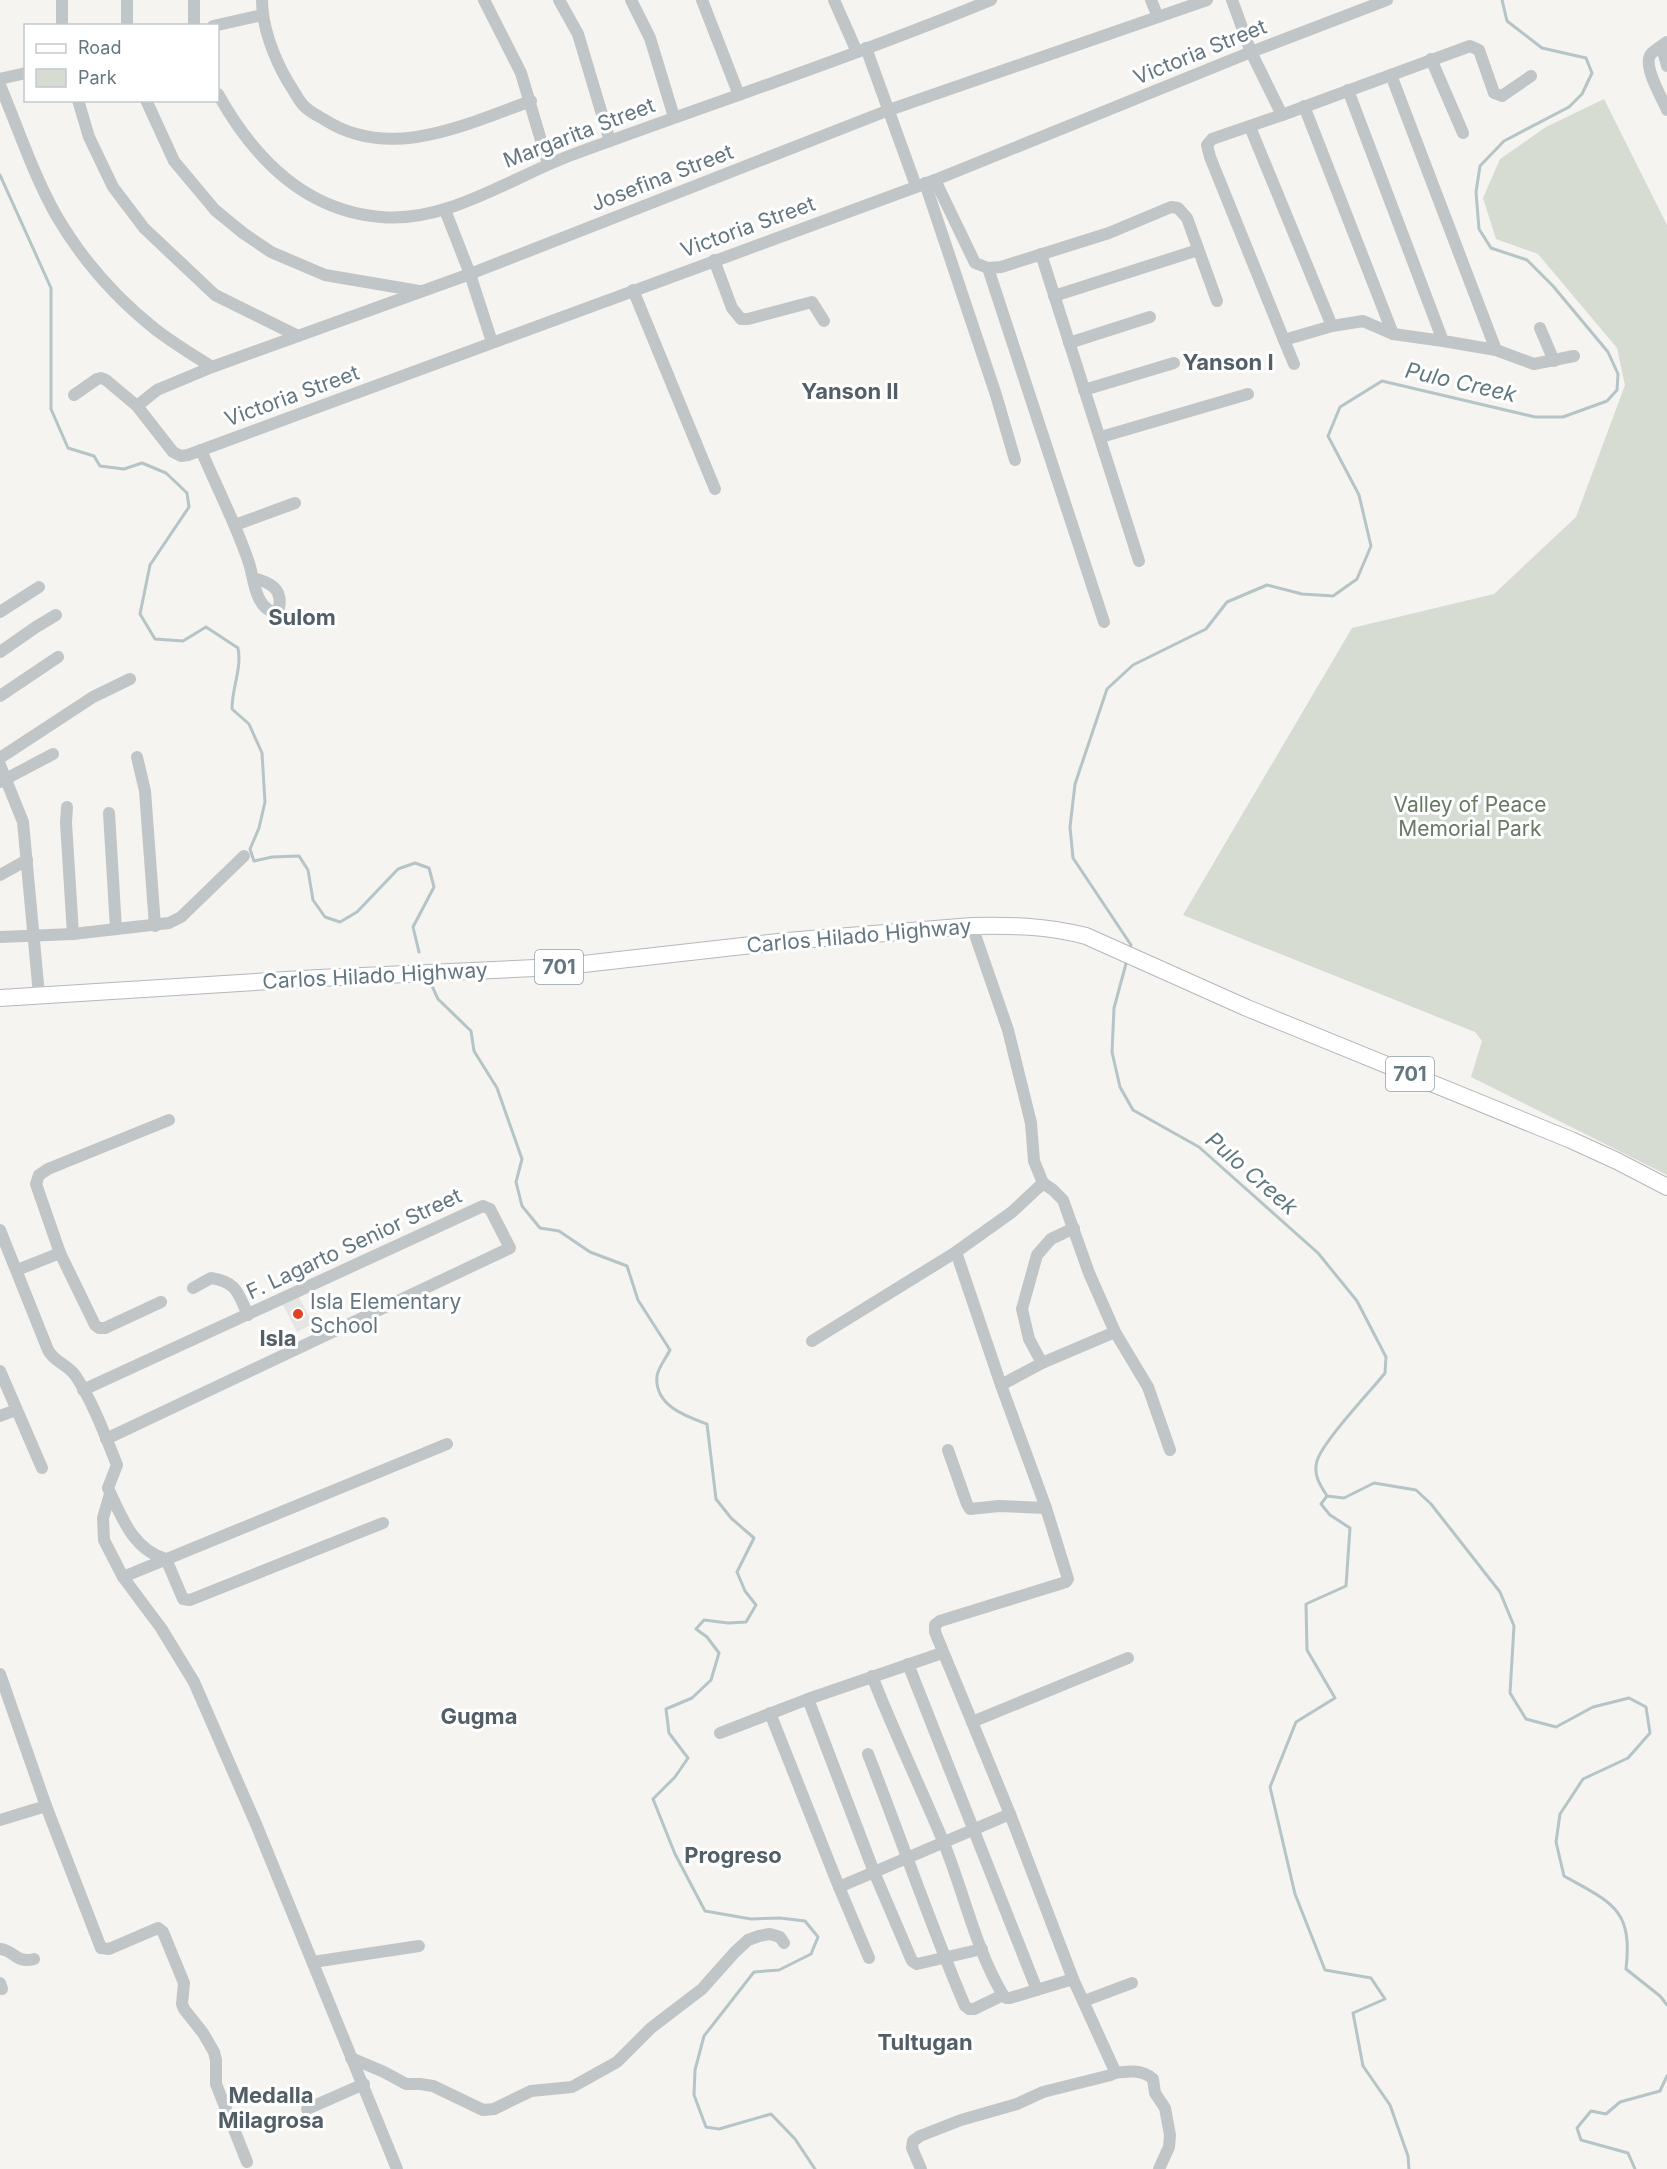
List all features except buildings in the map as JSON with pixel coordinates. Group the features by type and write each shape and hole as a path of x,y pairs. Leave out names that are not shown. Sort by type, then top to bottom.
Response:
{"main road":[{"name":"Carlos Hilado Highway","path":"0,999 319,978 558,967 787,941 972,926 1008,925 1058,929 1086,936 1247,1008 1570,1140 1667,1187"}],"street":[{"path":"62,0 62,24"},
{"path":"127,0 128,24"},
{"path":"194,0 194,24"},
{"path":"262,0 262,15 279,66 304,106 338,129 397,141 435,135 531,101"},
{"path":"484,0 521,73 548,164"},
{"path":"559,0 578,34 610,141"},
{"path":"631,0 650,38 674,117"},
{"path":"702,0 739,94"},
{"path":"834,0 926,183 975,263 988,268 1001,267 1109,233 1171,207 1178,208 1187,218 1217,301"},
{"name":"Margarita Street","path":"219,96 241,132 260,157 294,185 314,197 345,209 380,217 419,215 446,210 548,164 861,50 963,5 991,0"},
{"path":"1151,0 1158,17"},
{"name":"Josefina Street","path":"137,406 157,390 212,368 470,274 889,110 1207,0"},
{"path":"1232,0 1251,52 1282,115"},
{"name":"Victoria Street","path":"74,395 101,378 137,406 173,452 181,456 201,450 926,183 1251,52 1387,0"},
{"path":"219,25 262,15"},
{"path":"1667,66 1664,44 1651,54 1648,60 1649,69 1667,110"},
{"path":"1294,364 1210,158 1207,146 1212,139 1431,59 1474,46 1479,50 1494,93 1502,96 1531,76"},
{"path":"1431,59 1463,133"},
{"path":"0,79 24,73"},
{"path":"1391,75 1496,350"},
{"path":"0,85 34,170 57,216 94,270 124,302 156,330 212,368"},
{"path":"1348,90 1443,341"},
{"path":"79,102 89,137 113,188 144,228 215,295 298,336"},
{"path":"147,102 174,161 216,210 243,233 272,252 325,275 420,291"},
{"path":"1304,106 1393,334"},
{"path":"1250,127 1332,326"},
{"path":"926,183 1015,460"},
{"path":"446,210 492,342"},
{"path":"1054,296 1198,250"},
{"path":"1041,254 1139,561"},
{"path":"714,260 732,308 741,319 812,302 824,321"},
{"path":"988,268 1104,622"},
{"path":"633,290 715,489"},
{"path":"1069,343 1150,317"},
{"path":"1284,340 1332,326 1363,321 1393,334 1496,350 1534,364 1574,356"},
{"path":"1540,328 1554,361"},
{"path":"1084,390 1174,363"},
{"path":"1101,437 1248,394"},
{"path":"201,450 235,525 253,578"},
{"path":"235,525 295,503"},
{"path":"0,612 39,587"},
{"path":"0,652 56,615"},
{"path":"0,696 58,657"},
{"path":"0,758 93,698 130,679"},
{"path":"3,780 53,754"},
{"path":"137,757 146,799 155,926"},
{"path":"0,765 3,780 23,822 39,995"},
{"path":"67,807 73,934"},
{"path":"109,813 116,929"},
{"path":"0,937 73,934 155,926 169,922 181,917 244,856"},
{"path":"0,875 27,861"},
{"path":"972,926 1008,1030 1031,1123 1034,1161 1043,1183 1063,1200 1089,1273 1115,1332 1148,1387 1170,1450"},
{"path":"161,1302 105,1328 97,1327 92,1323 60,1253 36,1184 39,1175 169,1120"},
{"path":"812,1341 956,1252 1012,1212 1043,1183"},
{"name":"F. Lagarto Senior Street","path":"83,1390 483,1206 490,1209 510,1248 106,1439"},
{"path":"1042,1363 1029,1339 1022,1309 1037,1255 1051,1239 1074,1228"},
{"path":"0,1230 51,1356 70,1369 83,1390 117,1465 108,1488 110,1494 131,1533 142,1547 166,1559"},
{"path":"956,1252 1068,1574 1066,1582 940,1621 935,1625 935,1632 1010,1814 1073,1979 1114,2073"},
{"path":"17,1270 60,1253"},
{"path":"193,1288 211,1278 230,1283 236,1288 248,1315"},
{"path":"1001,1385 1042,1363 1115,1332"},
{"path":"0,1371 42,1468"},
{"path":"0,1416 16,1410"},
{"path":"123,1577 447,1444"},
{"path":"948,1450 970,1509 999,1506 1046,1508"},
{"path":"110,1494 102,1527 104,1540 123,1577 161,1628 194,1682 256,1824 397,2169"},
{"path":"166,1559 180,1595 187,1601 383,1523"},
{"path":"720,1732 942,1653"},
{"path":"972,1722 1128,1658"},
{"path":"909,1664 1036,1990"},
{"path":"0,1674 46,1806 101,1948 109,1949 158,1928 163,1932 184,1983 182,2004 214,2052 216,2084 247,2162"},
{"path":"872,1676 943,1842 982,1949 1003,1995 1010,1998 1073,1979"},
{"path":"808,1699 873,1872 912,1961 918,1964 982,1949"},
{"path":"770,1713 869,1958"},
{"path":"868,1754 909,1857 944,1957 965,2006 974,2009 1003,1995"},
{"path":"0,1820 46,1806"},
{"path":"839,1887 1010,1814"},
{"path":"351,2058 406,2084 433,2086 483,2110 494,2109 531,2091 572,2088 598,2074 617,2062 651,2028 702,1989 748,1940 770,1934 780,1937 783,1943"},
{"path":"313,1962 419,1946"},
{"path":"0,1949 5,1949 22,1960 34,1959"},
{"path":"1084,2001 1132,1983"},
{"path":"921,2169 912,2148 913,2141 920,2136 969,2117 1017,2104 1043,2092 1114,2073 1135,2071 1148,2074 1153,2079 1155,2093 1165,2108 1170,2134 1168,2147 1159,2169"},
{"path":"307,2109 364,2084"}],"shaded area":[{"name":"Isla Elementary School","path":"298,1295 313,1324 297,1332 282,1303"}],"green space":[{"name":"Valley of Peace Memorial Park","path":"1604,99 1667,225 1667,1175 1471,1077 1482,1041 1475,1032 1183,915 1352,628 1494,594 1576,517 1625,385 1617,348 1538,254 1496,239 1483,198 1500,159 1546,127"}],"waterway":[{"name":"Pulo Creek","path":"1129,951 1131,945 1073,858 1070,827 1075,784 1107,689 1133,665 1206,629 1227,602 1267,585 1302,594 1333,596 1357,579 1371,546 1359,495 1328,436 1340,407 1382,381 1535,417 1563,417 1607,401 1617,390 1618,374 1608,352 1553,286 1527,260 1491,248 1479,229 1476,192 1480,166 1504,141 1569,107 1582,94 1592,73 1586,58 1542,48 1507,21 1502,0"},
{"path":"0,175 51,288 51,409 68,448 94,456 100,466 124,469 142,463 166,473 187,493 189,507 150,565 140,614 155,639 183,641 206,627 238,648 239,663 232,709 249,724 262,753 265,802 259,828 250,849 254,861 272,857 299,856 308,870 313,900 325,917 340,922 357,912 398,869 415,863 429,868 434,887 413,927 419,952"},
{"name":"Pulo Creek","path":"1127,960 1114,1008 1112,1052 1120,1087 1133,1110 1199,1147 1318,1253 1357,1301 1386,1357 1385,1373 1337,1429 1317,1461 1317,1475 1327,1496 1344,1498 1374,1483 1416,1490 1431,1504 1500,1592 1514,1626 1510,1693 1526,1719 1556,1727 1593,1707 1629,1698 1646,1707 1650,1733 1628,1758 1583,1779 1560,1814 1556,1842 1564,1876 1607,1901 1622,1920 1626,1933 1626,1969 1660,1996 1667,2005"},
{"path":"432,986 438,999 471,1031 474,1051 497,1088 522,1159 516,1182 522,1206 540,1228 559,1231 590,1252 627,1266 638,1300 670,1350 657,1376 660,1395 681,1413 707,1424 716,1499 731,1518 754,1538 737,1572 745,1591 756,1605 746,1622 728,1623 704,1620 696,1629 707,1637 719,1653 711,1680 692,1698 666,1709 669,1733 688,1758 675,1777 653,1799 675,1854 705,1911 751,1919 780,1918 805,1921 818,1937 811,1954 779,1970 754,1972 704,2036 695,2070 694,2095 706,2127 719,2129 771,2114 795,2139 815,2169"},
{"path":"1327,1496 1321,1504 1330,1515 1350,1528 1346,1586 1306,1604 1307,1650 1335,1698 1296,1722 1270,1787 1295,1894 1325,1970 1371,1978 1385,1999 1353,2013 1363,2066 1390,2105 1408,2156 1409,2169"},
{"name":"Pulo Creek","path":"1635,2169 1628,2153 1581,2140 1577,2128 1591,2111 1606,2114 1620,2102 1660,2091 1667,2076"}],"place":[{"name":"Isla Elementary School","path":"298,1314"}],"district":[{"name":"Yanson I","path":"1228,362"},
{"name":"Yanson II","path":"850,391"},
{"name":"Sulom","path":"302,617"},
{"name":"Isla","path":"278,1338"},
{"name":"Gugma","path":"479,1716"},
{"name":"Progreso","path":"733,1855"},
{"name":"Tultugan","path":"925,2042"},
{"name":"Medalla Milagrosa","path":"271,2108"}]}
